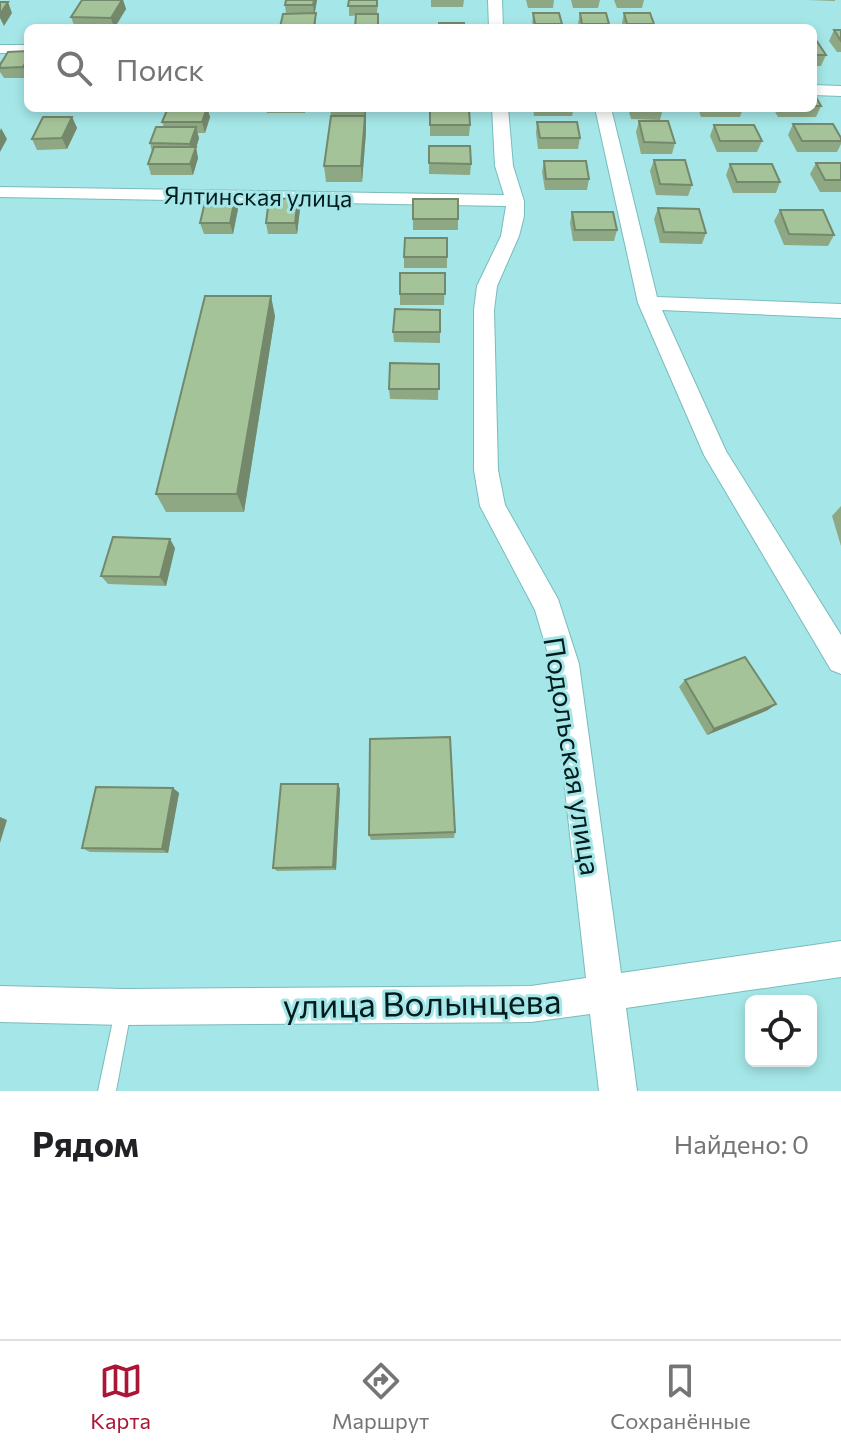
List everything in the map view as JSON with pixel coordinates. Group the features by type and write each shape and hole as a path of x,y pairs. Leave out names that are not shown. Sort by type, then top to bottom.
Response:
{"street":[{"path":"495,0 496,24"},
{"path":"0,49 24,49"},
{"path":"817,90 841,91"},
{"name":"Подольская улица","path":"500,112 504,166 515,201 510,236 487,286 484,310 486,470 493,506 548,608 565,664 618,1091"},
{"path":"604,112 648,303 716,455 837,646"},
{"name":"Ялтинская улица","path":"0,192 515,201"},
{"path":"648,303 841,311"},
{"name":"улица Волынцева","path":"0,1004 124,1007 531,1004 841,959"}],"lane":[{"path":"107,1091 124,1007"}],"building":[{"path":"82,0 122,0 111,18 71,17"},
{"path":"286,0 314,0 313,5 285,5"},
{"path":"349,0 377,0 377,6 348,6"},
{"path":"0,2 8,2 0,14"},
{"path":"316,13 314,24 281,24 283,14"},
{"path":"533,13 559,13 562,24 535,24"},
{"path":"580,13 606,13 609,24 582,24"},
{"path":"624,13 650,13 654,24 627,24"},
{"path":"356,14 378,14 378,24 355,24"},
{"path":"817,42 826,55 817,55"},
{"path":"24,51 23,67 0,68 8,52"},
{"path":"166,112 206,112 202,122 162,122"},
{"path":"430,112 469,112 470,125 430,125"},
{"path":"331,116 365,116 361,166 324,166"},
{"path":"43,117 72,117 62,138 32,139"},
{"path":"639,121 668,121 675,143 644,142"},
{"path":"537,122 577,122 580,138 540,138"},
{"path":"793,124 833,124 841,141 802,141"},
{"path":"714,125 754,125 762,141 720,141"},
{"path":"156,127 196,127 190,144 150,143"},
{"path":"429,146 470,146 471,164 429,163"},
{"path":"154,147 196,147 190,164 148,164"},
{"path":"654,160 685,160 692,185 660,184"},
{"path":"544,161 586,161 589,179 546,179"},
{"path":"816,163 841,163 841,180 825,180"},
{"path":"730,164 772,164 780,182 737,182"},
{"path":"206,198 235,198 230,223 200,223"},
{"path":"298,198 295,223 266,223 269,199"},
{"path":"413,199 458,199 458,219 413,219"},
{"path":"658,208 699,209 706,233 664,232"},
{"path":"780,210 823,210 834,235 789,234"},
{"path":"572,212 613,212 617,230 575,230"},
{"path":"405,238 447,238 447,257 404,257"},
{"path":"400,273 445,273 445,294 400,294"},
{"path":"205,296 271,296 237,494 156,494"},
{"path":"395,309 440,310 440,332 393,332"},
{"path":"390,363 439,364 439,389 389,389"},
{"path":"113,537 170,539 160,577 101,576"},
{"path":"745,657 776,704 714,729 685,680"},
{"path":"450,737 455,832 369,835 370,739"},
{"path":"281,784 338,784 333,867 273,868"},
{"path":"96,787 173,788 162,849 82,848"}]}
